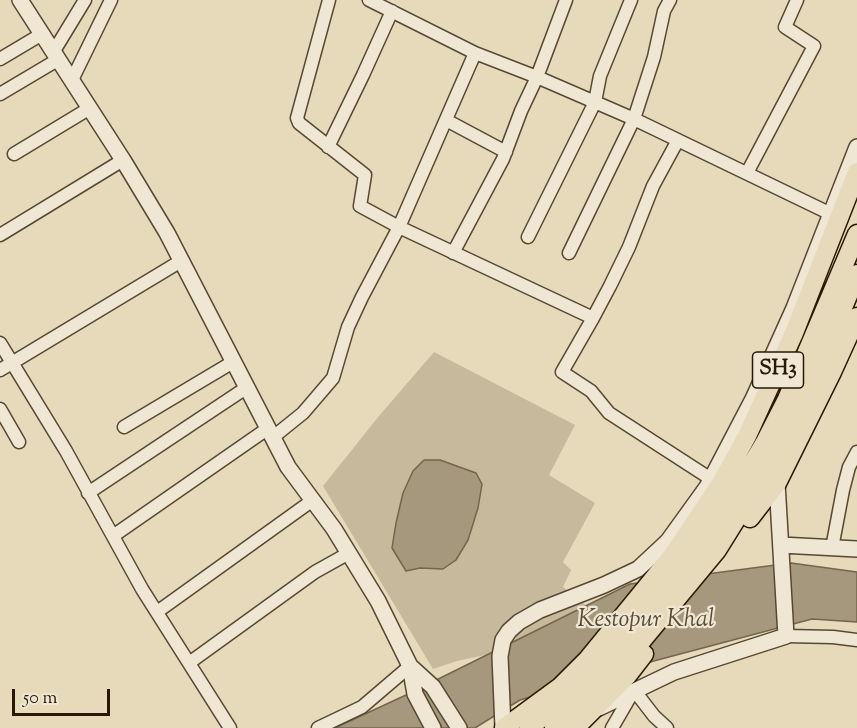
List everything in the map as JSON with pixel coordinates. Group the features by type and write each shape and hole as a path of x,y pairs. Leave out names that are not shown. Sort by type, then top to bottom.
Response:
{"main road":[{"name":"SH3","path":"503,728 560,687 588,658 673,555 721,483 752,426 794,333 857,172"},
{"path":"529,728 558,704 628,634 699,547 764,444 787,399 857,234"},
{"path":"554,728 594,692 634,650 717,550 783,444 819,366 857,274"},
{"name":"SH3","path":"575,728 627,676 777,483 855,324"}],"street":[{"path":"20,0 123,160 167,234 288,467 349,553 378,601 410,666 415,694 433,728"},
{"path":"0,94 56,55 85,0"},
{"path":"72,80 111,0"},
{"path":"328,0 297,118 299,123 365,175 366,182 360,206 399,227 592,318"},
{"path":"369,0 475,53 634,119 831,214"},
{"path":"453,253 506,152 566,0"},
{"path":"528,237 595,102 600,76 631,0"},
{"path":"569,254 634,119 654,57 664,11 670,0"},
{"path":"747,172 814,46 785,27 797,0"},
{"path":"328,147 392,11"},
{"path":"0,59 42,34"},
{"path":"113,536 303,413 333,378 352,317 399,227 475,53"},
{"path":"14,154 90,108"},
{"path":"446,120 506,152"},
{"path":"678,140 652,186 629,247 610,286 562,372 591,391 609,413 711,479"},
{"path":"503,728 500,656 503,640 509,631 540,609 604,585 638,569 669,541 711,479 757,391 794,308 857,147"},
{"path":"0,235 123,160"},
{"path":"0,370 181,261"},
{"path":"0,343 66,451 157,612 230,728"},
{"path":"124,427 233,362"},
{"path":"88,493 246,388"},
{"path":"0,410 19,442"},
{"path":"832,548 846,479 857,452"},
{"path":"777,483 786,632"},
{"path":"157,612 313,500"},
{"path":"782,552 832,548 857,549"},
{"path":"189,663 315,572 349,553"},
{"path":"593,711 674,672 786,632 857,640"},
{"path":"318,728 362,707 410,666"},
{"path":"410,666 433,687 459,728"},
{"path":"612,728 634,690"},
{"path":"634,690 654,716 667,728"}],"shaded area":[{"path":"434,352 575,425 549,475 595,503 563,562 571,570 563,587 608,623 433,669 323,486"}],"water":[{"path":"424,460 440,460 476,473 482,484 478,508 468,540 456,560 443,569 420,568 406,571 392,548 396,523 403,493 413,471"},
{"name":"Kestopur Khal","path":"791,563 857,572 857,622 812,619 650,662 520,700 475,728 335,728 630,584"}]}
